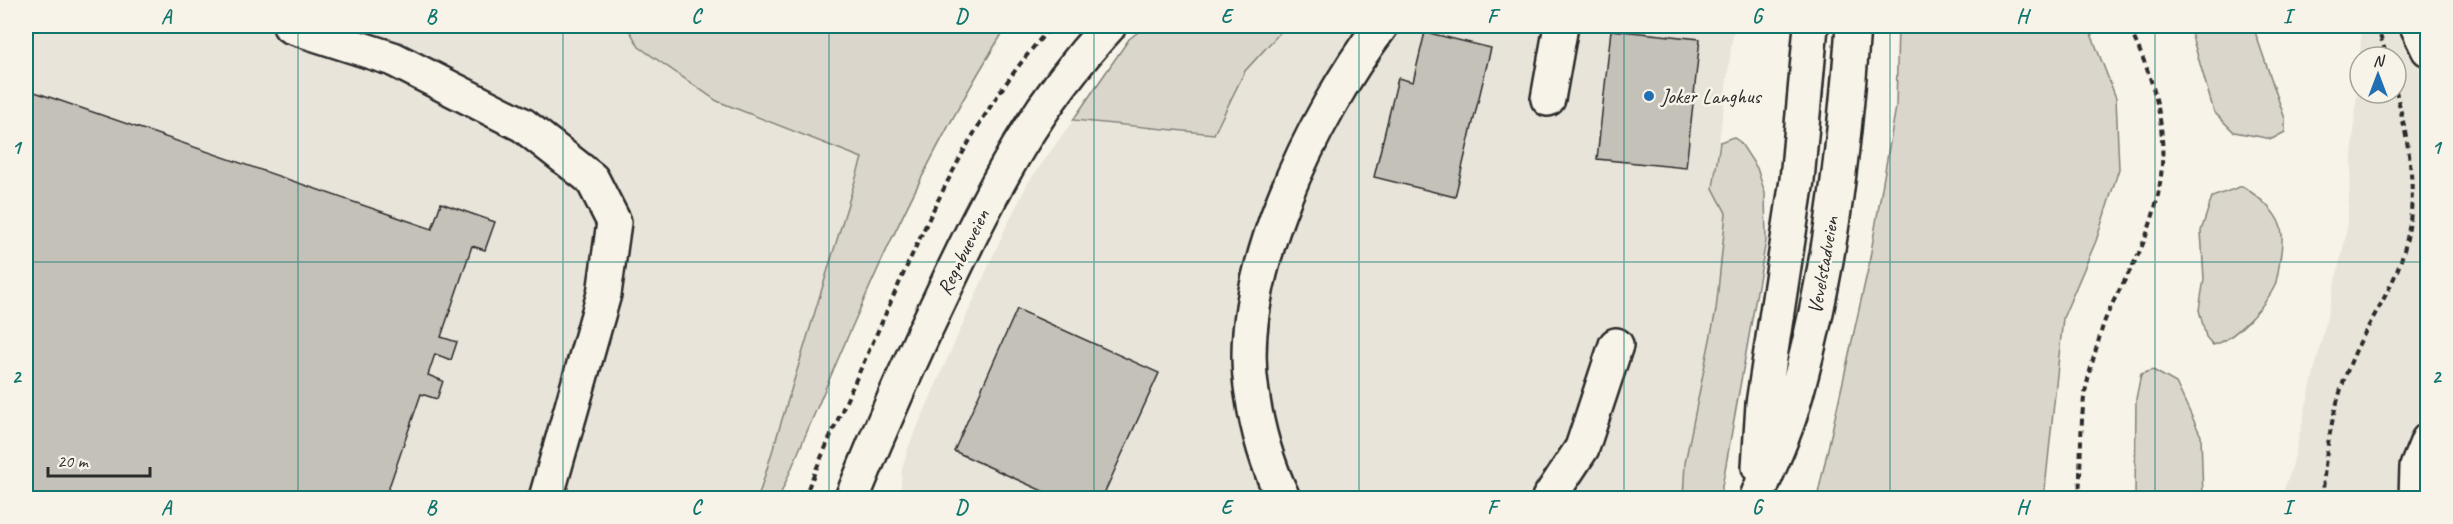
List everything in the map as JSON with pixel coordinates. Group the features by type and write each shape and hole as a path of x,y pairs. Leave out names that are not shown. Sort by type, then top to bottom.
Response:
{"main road":[{"path":"290,26 393,59 523,125 592,179 614,222 604,294 546,498"},
{"name":"Regnbueveien","path":"861,495 933,313 1011,156 1040,109 1077,60 1109,26"},
{"path":"1283,498 1262,437 1251,392 1250,349 1254,301 1272,232 1299,166 1328,106 1381,26"},
{"path":"1548,99 1561,26"},
{"name":"Vevelstadveien","path":"1757,498 1763,404 1797,180 1811,26"},
{"name":"Vevelstadveien","path":"1757,498 1791,414 1816,310 1837,185 1853,26"},
{"path":"2417,26 2427,49"},
{"path":"1549,498 1582,448 1617,345"},
{"path":"2416,498 2418,467 2427,440"}],"path":[{"path":"804,498 929,217 974,136 1006,85 1052,26"},
{"path":"2079,498 2084,398 2093,363 2102,329 2147,234 2163,176 2164,152 2157,97 2151,74 2128,26"},
{"path":"2377,26 2383,45"},
{"path":"2323,498 2335,410 2361,341 2399,266 2407,234 2413,183 2410,149 2399,105"}],"shaded area":[{"path":"26,26 627,26 640,47 717,101 862,158 758,498 26,498"},
{"path":"627,26 1007,26 973,82 911,198 856,317 779,498 758,498 862,158 717,101 639,47"},
{"path":"1146,26 1286,26 1245,71 1214,134 1073,120 1129,39"},
{"path":"1286,26 1734,26 1713,188 1726,213 1716,310 1685,463 1683,498 900,498 902,469 908,448 1004,231 1028,183 1073,120 1214,134 1245,71"},
{"path":"1898,26 2088,26 2116,98 2119,169 2096,241 2063,318 2044,498 1817,498 1868,269 1896,107"},
{"path":"2189,26 2253,26 2285,119 2285,132 2272,139 2234,132 2214,112"},
{"path":"2362,26 2427,26 2427,498 2281,498 2292,467 2346,235 2356,105 2408,105 2408,45 2361,45"},
{"path":"1733,137 1740,142 1757,168 1765,193 1766,241 1720,498 1683,498 1685,463 1716,310 1726,213 1713,188 1720,142"},
{"path":"2242,186 2261,200 2278,219 2282,234 2279,268 2275,285 2265,302 2230,337 2213,345 2206,337 2199,310 2204,279 2201,231 2212,197"},
{"path":"2153,370 2176,383 2201,436 2203,498 2135,498 2136,399 2141,374"}],"building":[{"path":"1611,30 1700,39 1686,168 1597,159"},
{"path":"1425,32 1491,48 1455,197 1374,177 1398,78 1413,82"},
{"path":"26,89 432,229 441,203 495,222 485,250 472,246 441,337 457,342 451,360 435,354 428,375 443,381 437,399 421,394 387,493 401,498 26,498"},
{"path":"1017,309 1159,373 1102,498 1058,498 954,451"}],"place":[{"name":"Joker Langhus","path":"1649,96"}]}
